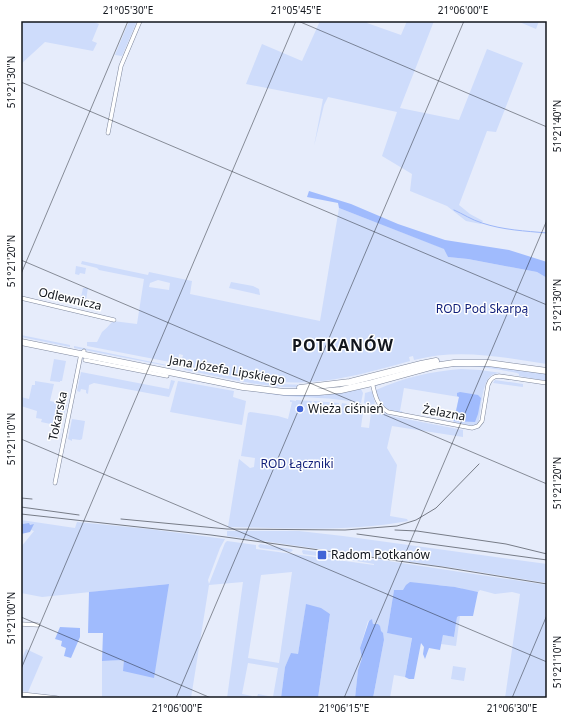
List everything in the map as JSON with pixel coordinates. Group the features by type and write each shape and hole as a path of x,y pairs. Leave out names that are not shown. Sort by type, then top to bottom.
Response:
{"main road":[{"name":"Jana Józefa Lipskiego","path":"21,338 243,387 273,391 325,392 434,366 462,362 493,363 547,371"},
{"name":"Jana Józefa Lipskiego","path":"21,342 81,351"},
{"name":"Jana Józefa Lipskiego","path":"371,380 424,363 462,358 490,359 547,368"}],"street":[{"path":"108,134 121,66 140,21"},
{"name":"Odlewnicza","path":"21,298 114,320"},
{"name":"Tokarska","path":"56,483 81,351"},
{"path":"85,360 166,376"},
{"name":"Żelazna","path":"371,380 377,402 388,412 472,428 478,426 482,421 487,388 493,377 499,376 547,383"},
{"path":"21,624 38,625"},
{"path":"21,694 57,698"}],"green space":[{"path":"21,21 92,21 99,24 92,41 97,43 93,51 45,42 21,64"},
{"path":"129,21 137,21 122,56 115,55"},
{"path":"320,21 368,21 367,23 401,35 407,21 434,21 400,108 459,120 487,49 523,63 496,132 487,131 459,205 470,214 483,221 481,224 466,221 447,206 410,191 412,174 382,156 397,112 328,97 324,105 314,146 323,99 246,84 262,44 302,61"},
{"path":"517,21 539,21 536,29"},
{"name":"ROD Pod Skarpą","path":"339,208 445,249 448,257 468,259 537,272 547,278 547,364 497,356 464,354 431,356 414,360 413,356 409,357 410,361 335,379 309,382 277,382 246,378 183,365 181,363 183,355 179,354 178,363 175,363 87,346 87,342 97,342 102,332 113,321 137,324 144,279 99,270 97,268 81,264 82,261 148,275 149,272 192,281 190,294 320,321","holes":["158,280 170,283 169,290 149,287 150,283"]},
{"path":"76,266 86,268 85,274 75,274"},
{"path":"231,282 253,286 259,289 260,295 229,288"},
{"path":"83,288 88,288 86,300 83,303 80,302"},
{"path":"21,335 70,345 70,347 21,337"},
{"path":"74,346 167,365 167,366 74,348"},
{"path":"54,359 66,361 62,381 60,382 50,381"},
{"path":"471,364 547,373 547,381 519,376 517,373 494,369 458,366 434,369 399,378 376,386 377,384 431,368"},
{"path":"182,367 275,384 310,385 358,379 304,387 274,386 244,382 185,370"},
{"path":"461,369 480,370 516,375 499,373 490,376 481,401 479,420 476,425 453,422 459,397 404,388 400,411 402,411 402,413 391,411 384,407 376,390 396,382 418,376 440,371"},
{"path":"81,372 169,389 171,380 175,381 169,397 94,383 89,385 88,394 86,393 86,390 81,389 80,392 77,391"},
{"path":"181,376 257,391 340,393 361,389 363,393 361,403 276,395 179,378"},
{"path":"495,380 523,384 523,387 493,383"},
{"path":"35,381 54,384 50,401 67,405 60,426 41,422 42,419 36,418 37,411 21,406 21,397 29,399 32,385 35,385"},
{"path":"178,381 234,391 233,397 246,401 242,425 170,412"},
{"path":"372,391 375,403 373,405 364,403 365,393"},
{"name":"ROD Łączniki","path":"290,400 296,400 312,401 311,403 314,401 339,403 339,406 341,407 342,403 364,407 366,410 367,408 379,410 390,416 463,430 463,437 392,426 387,448 397,465 390,516 407,519 408,521 363,527 341,528 228,527 239,459 250,468 254,467 255,458 241,456 248,413 278,416 288,419 292,402 290,402","holes":["363,412 371,413 369,428 361,427"]},
{"path":"72,419 85,421 82,439 80,440 72,439 72,441 68,439"},
{"path":"21,520 75,528 77,522 149,529 225,539 208,580 209,584 227,541 256,545 256,549 374,565 351,560 350,558 375,559 547,585 547,698 505,698 520,594 512,592 495,594 480,590 478,592 463,590 461,588 430,585 403,590 394,590 387,633 412,637 405,677 394,675 390,698 373,698 384,640 373,624 372,620 368,621 360,648 362,657 358,670 355,698 318,698 330,614 306,605 298,654 291,654 285,667 281,698 253,698 253,696 257,697 258,694 273,697 278,668 248,663 242,694 252,696 251,698 227,698 243,582 209,585 191,698 102,698 102,661 124,660 168,584 42,597 21,593 21,547 34,531 31,530 29,525 23,524","holes":["292,572 279,663 248,658 261,575"]},
{"path":"227,531 299,531 547,564 547,583 461,569 227,536"},
{"path":"260,544 293,550 291,552 260,548 258,546"},
{"path":"303,550 340,555 341,557 340,559 303,554"},
{"path":"459,616 456,646 441,644 443,635 454,637 457,617"},
{"path":"26,649 43,657 28,692 21,691 21,661"},
{"path":"453,666 466,668 464,681 451,679"}],"shaded area":[{"path":"309,191 351,204 398,224 445,240 509,250 547,262 547,278 537,272 468,259 448,257 444,249 339,208 338,203 307,197"},
{"path":"460,392 478,395 481,398 475,422 454,421 459,397 457,396 457,393"},
{"path":"21,522 23,524 34,524 30,532 21,534"},
{"path":"410,582 455,587 478,592 473,616 457,617 454,637 443,635 440,650 429,648 425,659 423,654 424,647 421,643 414,679 405,677 412,638 387,633 394,590 403,590"},
{"path":"169,584 154,678 123,671 124,660 102,661 103,633 88,633 89,592"},
{"path":"306,604 321,608 330,614 318,698 281,698 285,667 291,653 298,654"},
{"path":"372,619 373,624 378,624 380,626 384,640 373,698 355,698 358,670 362,658 360,648 369,621"},
{"path":"60,627 80,628 80,637 71,658 64,656 66,648 61,646 62,641 55,639"}],"waterway":[{"path":"454,210 475,220 498,227 547,233"}],"railway":[{"path":"121,519 227,529 345,530 397,526 416,520 436,508 479,464"},
{"path":"21,498 32,499"},
{"path":"21,507 79,515"},
{"path":"21,514 211,535 442,567 547,584"},
{"path":"395,530 417,531 506,544 547,554"},
{"path":"357,534 547,560"}],"place":[{"name":"Wieża ciśnień","path":"300,409"},
{"name":"Radom Potkanów","path":"322,555"}],"district":[{"name":"POTKANÓW","path":"343,345"}]}
